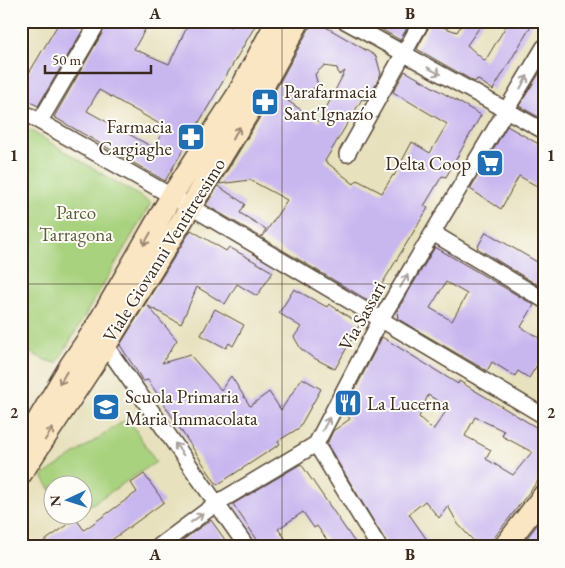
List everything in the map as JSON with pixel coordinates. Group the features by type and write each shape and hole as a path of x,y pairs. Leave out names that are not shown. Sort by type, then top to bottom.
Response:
{"main road":[{"name":"Viale Giovanni Ventitreesimo","path":"21,446 70,366 100,337 191,207 246,99 278,21"},
{"name":"Viale Giovanni Ventitreesimo","path":"21,474 100,337 172,197 246,99 299,21"},
{"path":"504,547 544,495"}],"street":[{"path":"40,121 99,21"},
{"path":"345,21 544,131"},
{"path":"347,154 422,21"},
{"name":"Via Sassari","path":"316,444 381,319 544,48"},
{"path":"21,111 191,207 544,416"},
{"path":"433,233 544,300"},
{"path":"100,337 247,547"},
{"path":"158,547 217,503 316,444 379,547"}],"green space":[{"name":"Parco Tarragona","path":"21,125 151,203 57,363 45,360 21,348"},
{"path":"128,418 156,462 92,504 92,476 42,476"}],"building":[{"path":"60,21 71,21 84,28 38,106 21,97 21,69 29,73"},
{"path":"109,21 150,21 134,49 169,64 190,21 220,21 231,27 234,21 258,21 165,181 54,117","holes":["99,90 165,127 154,148 87,111"]},
{"path":"367,21 411,21 400,40"},
{"path":"464,21 484,21 467,45 485,61 509,21 534,21 493,90 477,79 475,82 417,49 431,23 457,32"},
{"path":"319,23 376,56 381,74 367,100 362,99 325,161 354,184 357,180 382,193 394,176 412,142 430,153 447,124 393,92 405,71 481,115 446,177 442,176 424,206 428,208 371,302 262,238 287,200 250,180 219,184 265,109 310,27","holes":["324,66 337,68 339,75 345,71 319,122 288,101 318,86 315,74"]},
{"path":"544,66 544,120 519,106"},
{"path":"507,126 544,147 544,190 519,176 501,209 470,189"},
{"path":"218,186 245,204 240,213 266,229 261,237 206,205"},
{"path":"191,230 226,251 229,247 273,272 257,296 237,284 225,304 197,287 181,324 148,306 177,340 162,363 190,355 221,390 231,376 250,406 269,392 281,410 302,378 321,389 299,428 278,441 280,444 217,485 148,380 143,381 120,345"},
{"path":"486,232 544,266 544,289 477,248"},
{"path":"435,247 534,305 521,327 544,341 544,354 529,378 518,371 515,376 492,362 487,371 398,319 397,311","holes":["446,282 467,294 452,321 430,308"]},
{"path":"294,289 327,307 329,304 360,324 335,369 301,349 294,337 301,327 279,313"},
{"path":"215,309 244,325 233,346 229,343 226,348 201,335"},
{"path":"382,337 458,384 459,381 544,432 544,473 487,547 480,547 468,535 458,524 448,506 439,518 425,501 409,514 432,547 389,547 327,444 333,431 350,419 344,411","holes":["428,395 449,407 433,430 419,417","475,417 504,431 502,436 532,452 513,475 486,459 491,450 465,436"]},
{"path":"301,464 358,547 332,547 317,526 314,528 303,512 278,529 292,547 262,547 233,504"},
{"path":"144,474 164,502 102,547 36,547 66,526 81,526 84,530 92,526 137,492 131,483"},
{"path":"544,516 544,547 520,547"},
{"path":"211,520 230,547 174,547 195,531"}],"place":[{"name":"Parafarmacia Sant'Ignazío","path":"265,102"},
{"name":"Farmacia Cargiaghe","path":"191,137"},
{"name":"Delta Coop","path":"490,163"},
{"name":"La Lucerna","path":"348,403"},
{"name":"Scuola Primaria Maria Immacolata","path":"106,407"}]}
